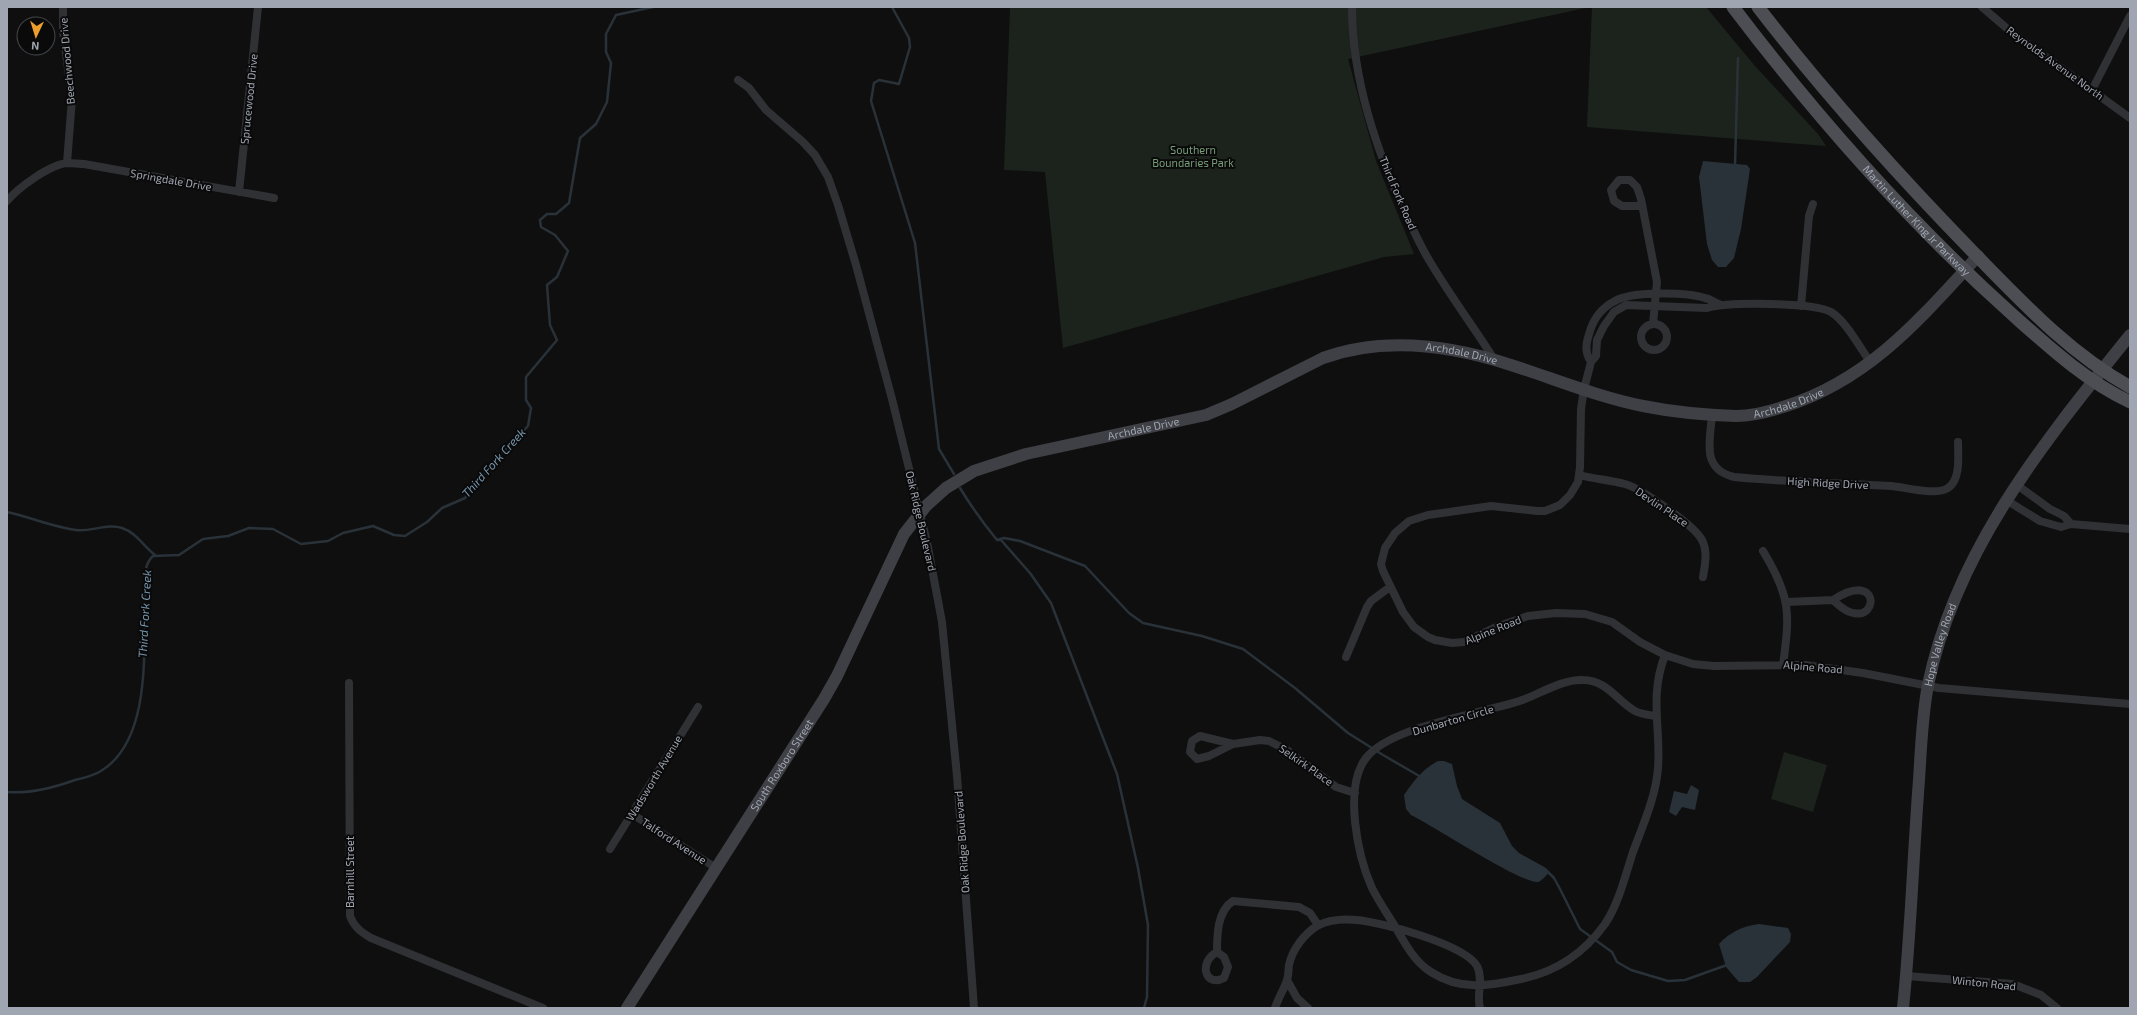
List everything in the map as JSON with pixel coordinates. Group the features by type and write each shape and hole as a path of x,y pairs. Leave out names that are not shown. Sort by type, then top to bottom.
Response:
{"main road":[{"name":"Martin Luther King Jr Parkway","path":"1733,7 1784,72 1846,146 1964,271 2052,350 2093,382 2130,402"},
{"name":"Martin Luther King Jr Parkway","path":"1758,7 1825,91 1876,150 1978,256 2047,326 2102,371 2130,386"}],"street":[{"name":"Beechwood Drive","path":"64,7 63,31 72,99 67,163"},
{"name":"Sprucewood Drive","path":"239,192 258,7"},
{"name":"Third Fork Road","path":"1352,7 1356,64 1371,124 1387,170 1426,256 1494,359"},
{"name":"Reynolds Avenue North","path":"1982,7 2010,30 2130,118"},
{"path":"2092,90 2130,16"},
{"name":"Oak Ridge Boulevard","path":"738,80 749,88 766,110 803,142 815,155 828,177 856,265 892,398 936,583 946,658 957,776 974,1008"},
{"name":"Springdale Drive","path":"67,163 84,164 274,198"},
{"path":"7,201 27,183 67,163"},
{"path":"1801,306 1808,216 1813,204"},
{"path":"1642,206 1657,282 1653,324"},
{"name":"Archdale Drive","path":"920,513 932,500 954,482 989,465 1033,452 1206,415 1232,404 1318,360 1339,352 1372,346 1422,346 1467,352 1494,359 1584,389 1642,406 1712,415 1737,416 1766,411 1794,403 1838,385 1871,363 1900,338 1978,256"},
{"path":"1590,362 1585,353 1587,338 1593,323 1601,312 1616,300 1641,293 1705,298 1719,304 1774,304 1819,307 1832,312 1842,322 1871,363"},
{"name":"Alpine Road","path":"1719,304 1706,308 1626,305 1614,312 1597,340 1596,356 1590,362 1584,389 1581,409 1579,475 1575,488 1560,505 1545,511 1491,506 1428,515 1409,521 1395,533 1385,548 1381,564 1390,587 1403,612 1414,627 1428,637 1439,641 1464,642 1496,627 1528,616 1571,613 1594,615 1612,622 1640,642 1665,655 1704,666 1783,665 1834,668 1928,686 2130,704"},
{"name":"Hope Valley Road","path":"1903,1008 1922,744 1928,686 1945,620 1954,596 1983,537 2006,500 2093,382 2130,335"},
{"name":"High Ridge Drive","path":"1712,415 1709,450 1710,459 1723,474 1734,477 1796,482 1891,486 1935,491 1944,490 1954,482 1957,472 1958,442"},
{"name":"Devlin Place","path":"1579,475 1631,487 1693,529 1702,540 1705,550 1706,559 1703,577"},
{"path":"2017,485 2050,509 2064,516 2071,524"},
{"path":"2006,500 2040,521 2061,527 2071,524 2130,529"},
{"name":"South Roxboro Street","path":"627,1008 837,676 897,547 904,534 920,513"},
{"path":"1764,551 1777,574 1787,602 1788,619 1783,665"},
{"path":"1346,657 1371,601 1390,587"},
{"path":"1787,602 1833,600"},
{"name":"Dunbarton Circle","path":"1656,716 1635,711 1615,693 1595,682 1575,680 1521,701 1429,726 1391,741 1368,756 1356,782 1355,810 1359,846 1368,879 1396,929 1416,959 1432,973 1458,984 1480,986 1525,978 1554,969 1584,948 1604,925 1620,891 1655,785 1658,757 1656,716 1657,684 1665,655"},
{"name":"Barnhill Street","path":"349,683 350,916 352,922 362,933 371,938 542,1008"},
{"name":"Wadsworth Avenue","path":"610,849 698,707"},
{"name":"Selkirk Place","path":"1233,744 1200,736 1192,741 1190,752 1197,759 1204,758 1233,744 1260,740 1278,745 1336,787 1355,793"},
{"name":"Talford Avenue","path":"632,814 716,868"},
{"path":"1217,952 1220,921 1227,904 1233,901 1299,907 1310,913 1318,925"},
{"path":"1275,1008 1287,980 1294,952 1301,941 1318,925 1343,919 1357,920 1422,936 1455,949 1469,958 1477,966 1480,978 1480,1008"},
{"name":"Winton Road","path":"1906,976 2013,984 2041,995 2057,1008"},
{"path":"1287,980 1297,998 1308,1008"}],"green space":[{"name":"Southern Boundaries Park","path":"1010,7 1590,7 1348,59 1376,161 1414,254 1384,257 1063,348 1045,172 1004,170"},
{"path":"1592,7 1706,7 1755,66 1818,134 1826,146 1587,127"},
{"path":"1784,752 1827,765 1813,812 1771,799"}],"shaded area":[{"path":"1703,161 1747,165 1750,169 1741,229 1734,258 1726,267 1718,267 1712,260 1707,244 1699,177"},
{"path":"1438,761 1444,761 1452,764 1457,786 1462,799 1500,823 1512,846 1519,853 1546,868 1548,874 1542,880 1538,882 1514,874 1411,815 1406,809 1404,795 1423,772"},
{"path":"1691,785 1699,790 1695,810 1682,807 1676,816 1669,812 1674,791 1687,794"},
{"path":"1759,924 1788,928 1791,934 1790,942 1757,977 1750,982 1739,982 1726,967 1719,944 1737,930"}],"waterway":[{"name":"Third Fork Creek","path":"7,792 42,790 95,774 101,771 118,756 130,737 137,715 142,690 145,639 145,573 146,568 153,556 179,555 203,539 228,536 249,528 273,529 301,544 328,541 343,533 373,526 394,535 405,536 427,522 442,508 465,498 497,458 528,426 531,408 526,400 526,377 557,340 550,325 547,285 557,277 568,251 555,235 541,227 540,220 547,214 556,214 569,203 580,138 596,124 607,102 611,63 606,52 606,34 616,15 653,7"},
{"path":"892,7 909,38 910,47 899,84 879,80 874,83 871,101 915,243 939,449 954,474"},
{"path":"1735,165 1738,58"},
{"path":"960,488 992,534 997,540 1001,540 1030,573 1051,603 1117,774 1138,868 1148,925 1147,997 1144,1008"},
{"path":"7,512 59,527 76,530 88,530 111,526 122,528 136,536 155,555"},
{"path":"997,540 1004,538 1020,541 1085,566 1129,613 1143,623 1202,636 1243,649 1295,688 1348,733 1421,777"},
{"path":"1546,870 1554,878 1580,929 1612,952 1617,962 1631,970 1668,981 1685,980 1727,965"}]}
